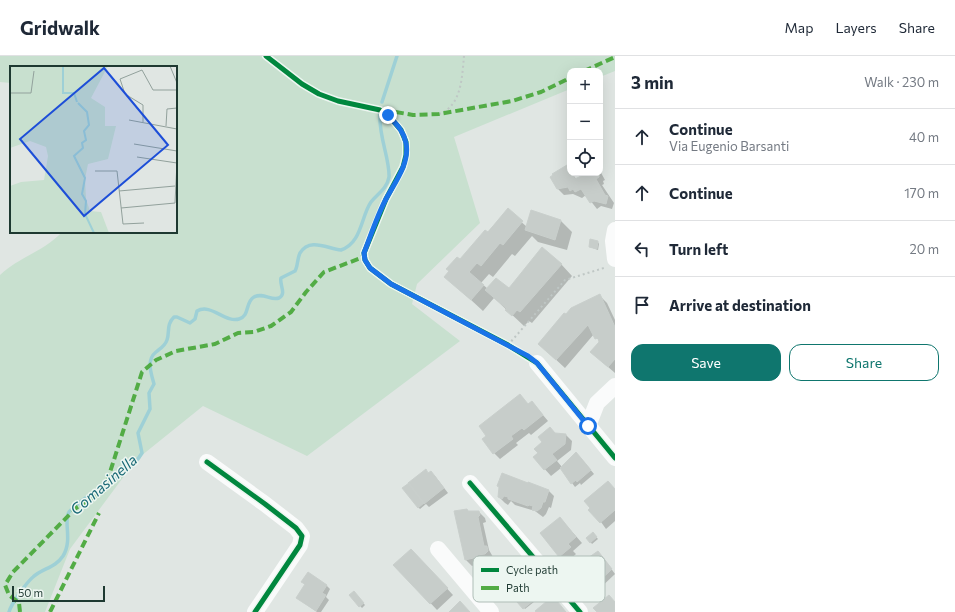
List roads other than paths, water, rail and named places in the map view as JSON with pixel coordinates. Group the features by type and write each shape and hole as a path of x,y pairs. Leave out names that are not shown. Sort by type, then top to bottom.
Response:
{"street":[{"path":"611,263 615,230"},
{"path":"537,363 615,458"},
{"path":"588,426 597,404 615,386"},
{"path":"207,462 296,528 302,536 300,545 255,612"},
{"path":"470,483 532,556"},
{"path":"438,550 473,591"},
{"path":"482,602 491,612"},
{"path":"571,602 580,612"}],"waterway":[{"path":"382,102 397,56"},
{"name":"Comasinella","path":"9,612 23,588 30,580 37,574 53,566 63,556 66,550 68,537 67,516 69,512 87,497 127,470 142,453 138,433 150,409 149,393 154,384 150,363 153,355 163,347 166,342 169,325 174,317 190,323 195,319 197,311 208,309 228,318 239,319 245,315 249,302 254,297 261,295 276,299 281,296 283,291 281,278 295,271 299,255 304,248 319,245 341,250 348,247 353,242 371,202 384,188 389,177 388,162 381,130 380,113"}]}
